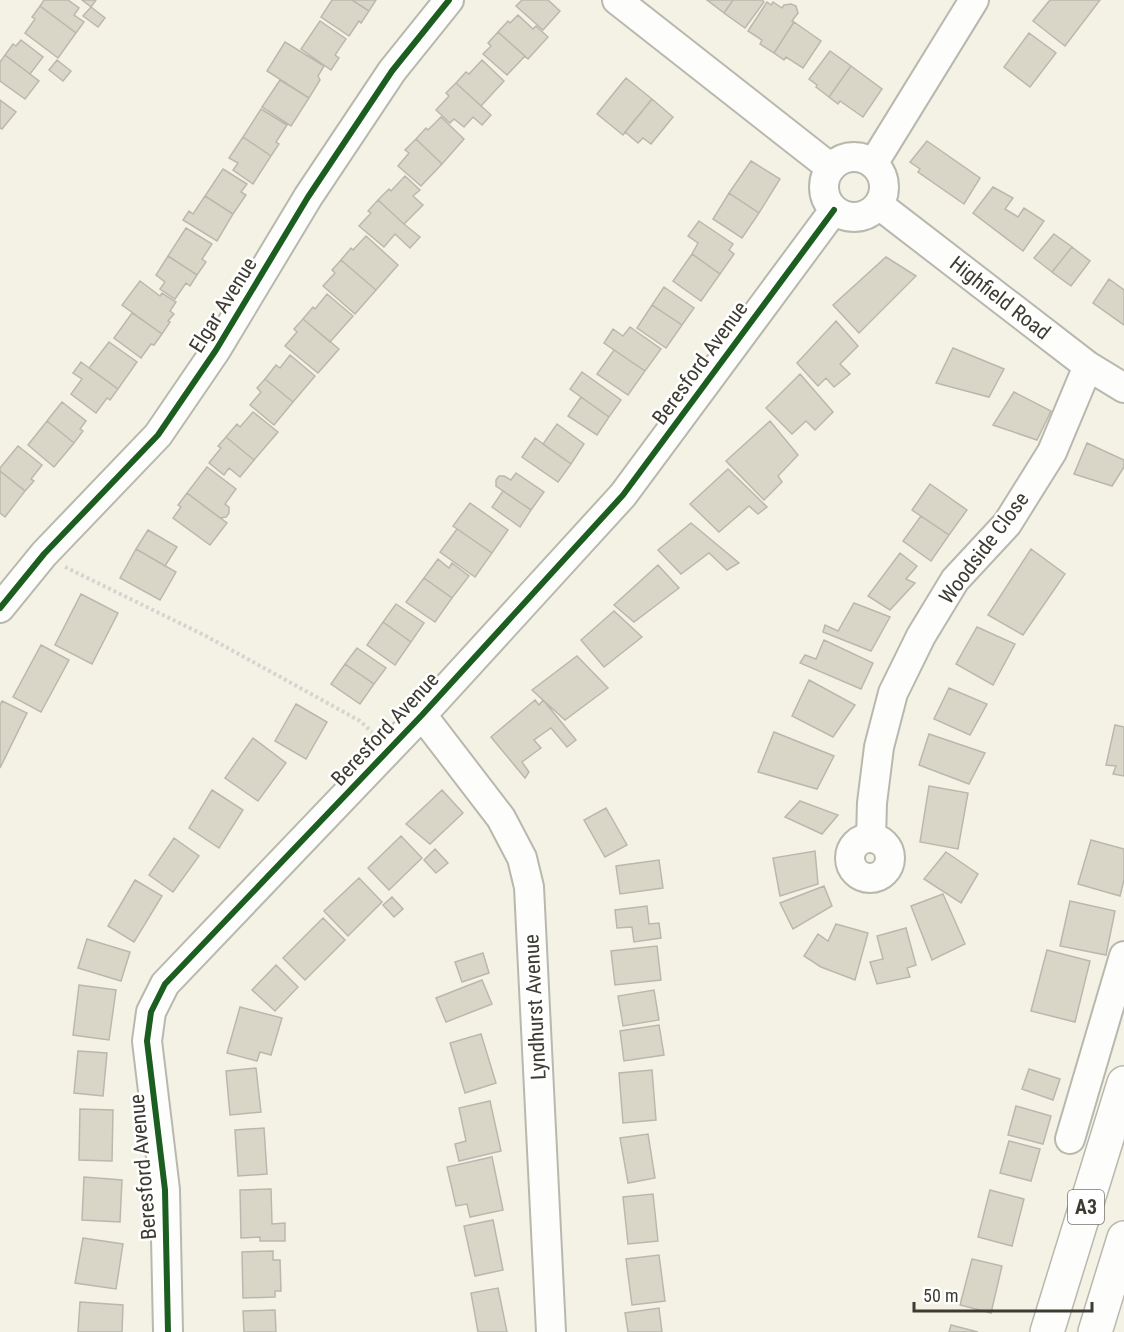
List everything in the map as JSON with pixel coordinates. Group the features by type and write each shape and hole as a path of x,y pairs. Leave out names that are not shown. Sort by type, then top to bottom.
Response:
{"highway":[{"name":"A3","path":"1047,1332 1124,1083"},
{"name":"A3","path":"1095,1332 1124,1238"}],"street":[{"name":"Elgar Avenue","path":"0,608 44,554 158,435 216,350 308,197 392,71 449,0"},
{"path":"617,0 831,168"},
{"path":"873,164 974,0"},
{"path":"856,157 873,164 883,179 883,197 879,205 862,216 852,217 834,210 828,203 824,185 831,168 846,158 856,157"},
{"name":"Highfield Road","path":"879,205 1088,366 1124,388"},
{"name":"Beresford Avenue","path":"168,1332 165,1190 147,1041 151,1012 165,984 422,716 624,495 834,210"},
{"name":"Woodside Close","path":"871,838 872,803 879,747 893,693 921,636 955,580 1006,524 1052,452 1088,366"},
{"name":"Lyndhurst Avenue","path":"422,716 501,818 522,858 529,887 551,1332"},
{"path":"1070,1139 1124,956"},
{"path":"1111,1332 1124,1288"}],"path":[{"path":"44,554 66,568 206,636 360,721 389,750"}],"building":[{"path":"44,0 68,0 79,8 74,15 84,22 76,33 40,6"},
{"path":"82,0 96,0 91,7"},
{"path":"332,0 352,0 369,11 349,36 321,17"},
{"path":"352,0 376,0 369,11"},
{"path":"522,0 548,0 560,11 543,30 516,6"},
{"path":"707,0 733,0 724,13"},
{"path":"733,0 762,0 764,2 745,28 724,13"},
{"path":"1050,0 1100,0 1065,46 1033,21"},
{"path":"767,2 771,5 773,2 782,8 784,5 791,4 796,6 798,13 774,53 760,44 762,40 748,31"},
{"path":"40,6 76,33 58,58 25,33 35,19 32,17"},
{"path":"91,7 105,18 98,27 83,16"},
{"path":"518,15 533,29 536,26 548,37 528,59 498,32 508,21 510,23"},
{"path":"320,21 346,39 335,55 339,58 331,70 301,49"},
{"path":"794,22 821,41 803,68 786,57 784,60 774,53"},
{"path":"498,32 525,56 507,75 483,54 491,46 488,43"},
{"path":"1029,33 1056,53 1030,87 1004,67"},
{"path":"21,40 43,57 30,74 5,55 13,44 16,46"},
{"path":"285,42 324,66 318,76 320,80 309,98 267,71"},
{"path":"830,51 851,66 829,97 809,79"},
{"path":"5,55 39,81 25,99 0,81 0,62"},
{"path":"57,60 71,71 63,81 49,70"},
{"path":"482,60 504,81 481,106 456,83 466,72 469,74"},
{"path":"851,66 882,89 863,117 840,101 838,104 829,97"},
{"path":"626,78 652,99 623,135 597,114"},
{"path":"280,80 309,98 291,126 262,107"},
{"path":"456,83 491,115 482,125 473,117 464,127 454,119 450,123 436,110 449,96 446,93"},
{"path":"652,99 673,117 651,144 643,138 638,143 625,132"},
{"path":"0,100 16,112 2,129 0,128"},
{"path":"261,109 287,125 276,142 279,144 271,156 243,137"},
{"path":"441,117 464,139 442,164 416,139"},
{"path":"243,137 271,156 253,184 233,170 238,163 229,158"},
{"path":"416,139 442,164 421,186 398,166 409,153 405,150"},
{"path":"927,141 980,178 964,204 918,172 920,169 910,162"},
{"path":"751,161 780,179 759,213 729,193"},
{"path":"223,169 247,184 241,192 246,195 233,214 205,196"},
{"path":"405,176 420,190 413,196 423,205 404,224 378,200 389,189 391,191"},
{"path":"993,187 1013,198 1005,209 1018,217 1024,208 1044,221 1023,251 973,213"},
{"path":"729,193 759,213 742,238 713,219"},
{"path":"205,196 233,214 217,241 183,220 189,211 193,214"},
{"path":"378,200 420,237 410,248 395,234 384,247 359,226 371,213 368,211"},
{"path":"699,221 733,244 729,250 734,254 720,274 692,254 698,243 688,236"},
{"path":"186,228 212,244 202,259 206,262 197,275 168,256"},
{"path":"1054,234 1072,247 1052,272 1034,258"},
{"path":"366,236 398,265 376,290 341,260"},
{"path":"1072,247 1090,261 1071,286 1052,272"},
{"path":"692,254 720,274 701,301 673,281"},
{"path":"168,256 197,275 190,286 186,283 175,299 160,289 165,282 156,275"},
{"path":"886,257 916,276 859,333 833,305"},
{"path":"341,260 376,290 355,314 323,286 335,273 332,270"},
{"path":"1109,279 1124,290 1124,325 1093,303"},
{"path":"140,281 160,296 162,293 176,302 170,311 174,314 162,334 122,305"},
{"path":"664,287 694,308 682,325 652,305"},
{"path":"327,294 353,316 330,342 303,319"},
{"path":"652,305 682,325 666,348 637,328"},
{"path":"132,313 162,334 141,358 114,338"},
{"path":"303,319 339,349 318,373 285,346 297,332 294,329"},
{"path":"836,321 858,346 840,364 850,374 834,387 826,378 818,386 797,363"},
{"path":"630,327 661,349 645,371 604,343 613,329 623,336"},
{"path":"109,342 137,362 118,389 89,368"},
{"path":"953,348 1004,369 989,397 936,383"},
{"path":"614,350 645,371 628,395 597,374"},
{"path":"290,355 315,376 293,402 265,379 276,365 280,368"},
{"path":"81,362 118,389 110,400 107,398 96,413 71,394 82,379 73,373"},
{"path":"582,372 621,400 609,417 570,389"},
{"path":"800,374 833,412 815,430 806,421 792,434 766,408"},
{"path":"265,379 293,402 274,425 250,405 261,392 257,388"},
{"path":"1014,392 1051,411 1037,440 993,425"},
{"path":"581,397 609,417 597,435 568,416"},
{"path":"62,402 86,421 80,429 83,431 74,443 47,421"},
{"path":"253,412 278,432 254,460 226,437 237,424 240,427"},
{"path":"47,421 74,443 54,467 28,445"},
{"path":"770,421 798,455 778,476 782,482 764,500 726,461"},
{"path":"557,424 584,444 571,464 543,444"},
{"path":"226,437 254,460 240,477 229,468 224,475 209,463 221,448 218,446"},
{"path":"535,438 571,464 558,482 522,457"},
{"path":"1087,443 1124,460 1124,467 1112,486 1074,474"},
{"path":"18,446 42,465 31,479 34,481 25,491 0,471"},
{"path":"207,467 236,489 225,504 229,507 226,517 220,518 187,493"},
{"path":"728,469 767,507 758,514 749,506 719,532 690,504"},
{"path":"0,471 25,491 5,517 0,513"},
{"path":"516,473 544,492 531,510 496,486 499,476 511,480"},
{"path":"930,484 967,510 949,535 912,510"},
{"path":"503,491 531,510 520,527 492,507"},
{"path":"187,493 227,523 210,545 173,518 181,507 178,505"},
{"path":"470,503 508,530 492,553 453,526"},
{"path":"921,516 949,535 931,561 903,541"},
{"path":"691,523 739,563 727,570 709,553 681,574 658,550"},
{"path":"457,529 492,553 475,577 440,552"},
{"path":"148,530 177,547 165,566 136,549"},
{"path":"136,549 176,572 160,600 120,578"},
{"path":"1031,549 1065,574 1023,635 988,615"},
{"path":"900,553 917,566 906,579 915,583 890,610 868,596"},
{"path":"438,559 449,568 452,563 469,576 452,598 424,578"},
{"path":"658,565 679,588 634,622 614,605"},
{"path":"424,578 452,598 435,622 406,602"},
{"path":"81,594 118,613 92,664 55,645"},
{"path":"854,603 890,617 871,651 823,632 825,625 838,631"},
{"path":"396,604 424,623 411,642 383,622"},
{"path":"614,611 642,637 604,667 581,640"},
{"path":"383,622 411,642 395,665 367,645"},
{"path":"977,627 1015,644 993,685 956,664"},
{"path":"824,640 873,663 861,689 800,663 805,655 816,659"},
{"path":"41,645 69,660 41,712 13,697"},
{"path":"357,648 386,668 374,684 345,664"},
{"path":"577,656 608,688 565,720 532,690"},
{"path":"345,664 374,684 360,704 331,684"},
{"path":"809,680 855,705 833,737 792,716"},
{"path":"949,688 987,704 970,735 934,719"},
{"path":"535,700 539,705 543,700 576,740 567,747 551,728 534,740 541,748 522,762 529,772 525,778 491,737"},
{"path":"2,701 27,713 0,768 0,705"},
{"path":"296,704 327,722 306,759 275,741"},
{"path":"1115,725 1124,727 1124,776 1113,774 1116,766 1106,765"},
{"path":"774,732 834,756 817,789 758,772"},
{"path":"929,734 985,753 969,784 919,765"},
{"path":"253,738 286,763 258,801 225,778"},
{"path":"929,786 968,793 958,849 920,842"},
{"path":"212,790 243,810 219,848 189,828"},
{"path":"442,790 463,813 430,844 406,824"},
{"path":"800,801 838,815 822,834 785,817"},
{"path":"606,808 627,845 605,857 584,820"},
{"path":"401,836 422,858 389,890 368,868"},
{"path":"174,838 199,856 173,892 149,875"},
{"path":"1091,840 1124,849 1124,880 1120,896 1078,884"},
{"path":"435,849 448,863 436,873 424,860"},
{"path":"815,851 818,884 780,896 773,858"},
{"path":"946,852 978,874 961,903 924,879"},
{"path":"659,860 663,888 620,894 616,866"},
{"path":"359,878 382,902 348,936 324,911"},
{"path":"135,880 162,896 134,942 108,926"},
{"path":"824,886 832,906 793,929 780,903"},
{"path":"943,894 965,944 932,960 911,906"},
{"path":"392,897 403,909 394,917 383,905"},
{"path":"1070,901 1115,911 1106,955 1060,946"},
{"path":"647,906 649,924 659,923 661,938 634,942 632,927 617,928 615,910"},
{"path":"323,918 345,940 305,980 283,958"},
{"path":"836,924 868,933 855,980 821,967 804,956 818,934 828,941"},
{"path":"906,928 916,965 907,968 910,977 877,984 870,962 883,959 877,936"},
{"path":"87,939 130,952 121,981 78,968"},
{"path":"657,946 661,980 615,985 611,951"},
{"path":"1047,950 1090,961 1075,1022 1031,1011"},
{"path":"483,953 489,973 462,982 455,962"},
{"path":"276,965 298,987 275,1011 252,990"},
{"path":"482,980 492,1004 446,1022 436,998"},
{"path":"79,985 116,990 109,1040 73,1035"},
{"path":"654,990 659,1020 623,1026 618,996"},
{"path":"240,1007 282,1018 271,1055 260,1052 257,1061 227,1053"},
{"path":"659,1025 664,1055 624,1061 620,1031"},
{"path":"481,1034 496,1083 465,1093 450,1043"},
{"path":"78,1051 107,1053 103,1096 74,1093"},
{"path":"256,1068 261,1112 230,1115 226,1071"},
{"path":"1029,1069 1060,1079 1053,1100 1022,1089"},
{"path":"652,1070 656,1120 623,1123 619,1073"},
{"path":"490,1101 501,1151 459,1161 455,1144 466,1141 459,1108"},
{"path":"1016,1106 1051,1116 1043,1144 1008,1135"},
{"path":"80,1109 113,1110 112,1161 79,1160"},
{"path":"264,1128 267,1174 238,1176 235,1130"},
{"path":"648,1134 655,1178 628,1183 620,1138"},
{"path":"1009,1141 1040,1149 1031,1181 1000,1173"},
{"path":"492,1157 503,1210 470,1217 467,1204 456,1206 447,1167"},
{"path":"84,1177 122,1180 120,1222 82,1220"},
{"path":"271,1189 272,1224 285,1223 285,1241 260,1241 260,1237 241,1238 240,1190"},
{"path":"990,1190 1024,1199 1012,1246 978,1237"},
{"path":"653,1194 658,1241 628,1244 623,1197"},
{"path":"493,1220 503,1270 475,1276 464,1226"},
{"path":"83,1238 123,1244 116,1289 75,1283"},
{"path":"273,1251 273,1260 280,1260 281,1291 275,1291 275,1297 243,1298 242,1252"},
{"path":"659,1255 665,1301 632,1305 626,1259"},
{"path":"972,1259 1002,1266 991,1313 960,1305"},
{"path":"498,1288 507,1332 478,1332 471,1293"},
{"path":"80,1302 123,1305 122,1332 78,1332"},
{"path":"659,1308 662,1332 628,1332 625,1313"},
{"path":"275,1310 276,1332 244,1332 243,1311"},
{"path":"951,1325 978,1332 949,1332"}],"cycle path":[{"path":"0,608 44,554 158,435 216,350 308,197 392,71 449,0"},
{"path":"168,1332 165,1190 147,1041 151,1012 165,984 422,715 623,495 834,210"}]}
